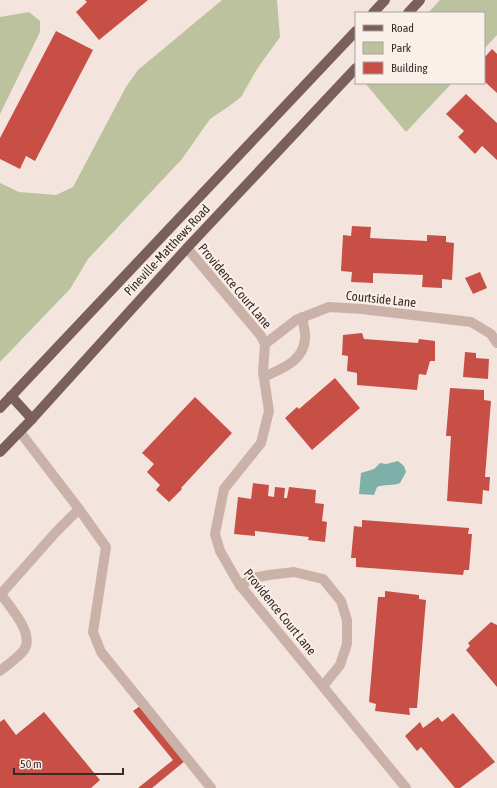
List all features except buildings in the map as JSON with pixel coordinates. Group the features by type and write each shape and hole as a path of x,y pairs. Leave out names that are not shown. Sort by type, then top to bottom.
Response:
{"main road":[{"path":"374,12 386,0"},
{"path":"409,12 420,0"},
{"name":"Pineville-Matthews Road","path":"0,408 355,32"},
{"name":"Pineville-Matthews Road","path":"0,452 32,419 186,248 355,69"},
{"path":"11,396 32,419"}],"street":[{"name":"Providence Court Lane","path":"186,248 261,336 265,344 264,377 268,411 262,443 224,489 215,534 220,551 240,586 406,788"},
{"name":"Courtside Lane","path":"265,344 296,320 329,307 362,309 471,322 491,334 497,343"},
{"path":"264,377 289,365 300,355 306,338 302,317"},
{"path":"20,432 106,547 93,632 101,652 211,788"},
{"path":"0,671 20,654 27,643 27,636 24,627 0,595 56,532 79,509"},
{"path":"240,586 253,578 294,572 323,579 341,601 347,620 347,644 340,665 323,686"}],"green space":[{"path":"222,0 277,0 280,37 257,69 241,97 210,119 182,159 88,259 70,289 0,362 0,183 19,192 56,195 73,187 126,87 138,70"},
{"path":"440,0 497,0 497,35 485,48 485,12 429,12"},
{"path":"29,12 40,21 40,32 0,114 0,17"},
{"path":"366,84 451,84 406,132"}],"water":[{"path":"398,461 404,466 406,472 400,483 377,487 374,495 359,494 361,473 374,469 380,463 386,464"}]}
